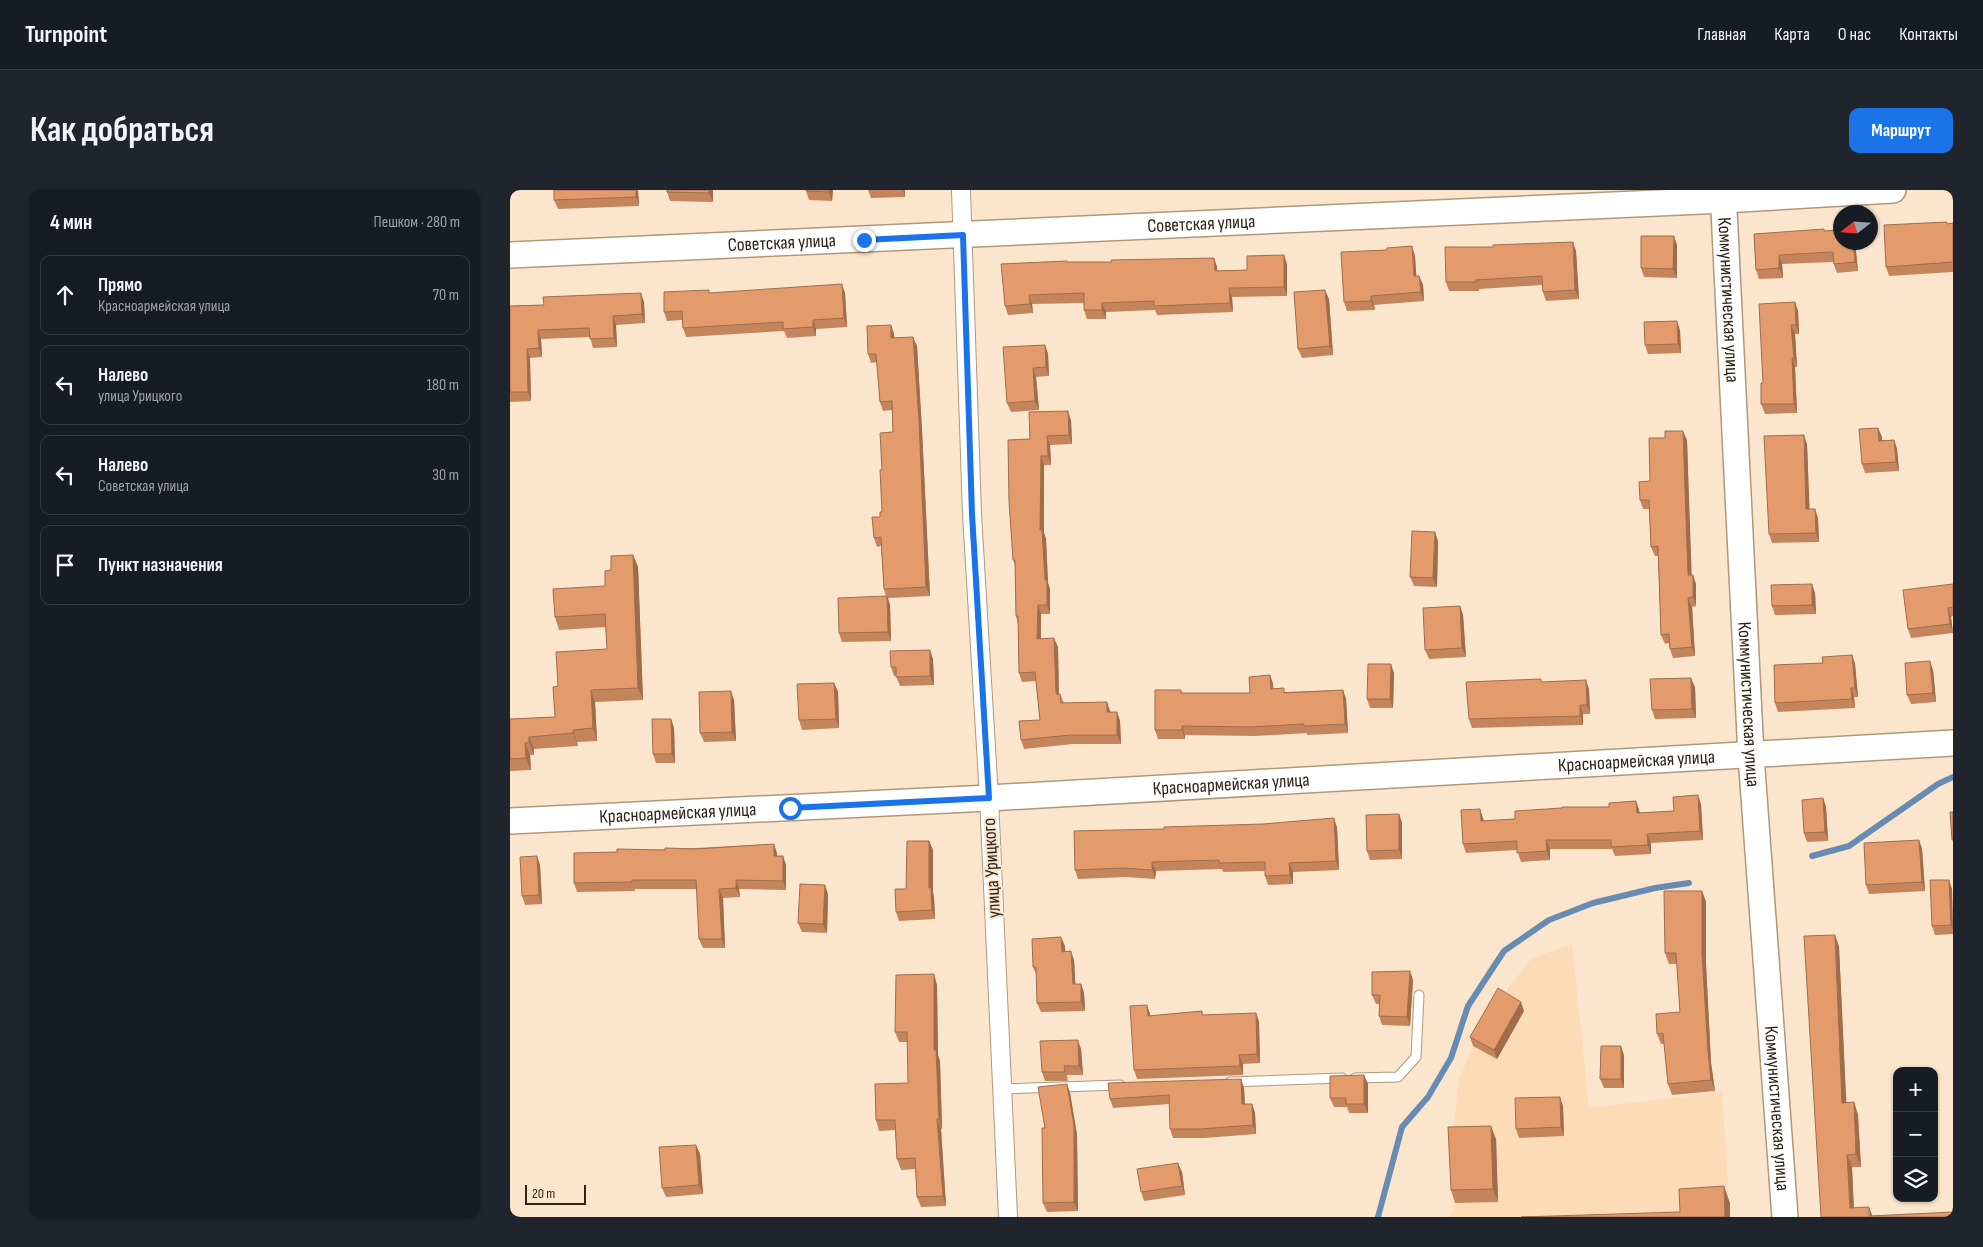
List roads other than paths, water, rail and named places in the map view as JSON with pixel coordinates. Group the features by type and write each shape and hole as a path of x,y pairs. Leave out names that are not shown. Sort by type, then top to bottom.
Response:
{"street":[{"name":"улица Урицкого","path":"961,190 972,514 989,798 1008,1217"},
{"name":"Советская улица","path":"510,255 963,235 1723,195 1893,190"},
{"name":"Коммунистическая улица","path":"1723,195 1751,756 1785,1217"},
{"name":"Красноармейская улица","path":"510,821 989,798 1953,743"}],"lane":[{"path":"1220,1082 1398,1077 1416,1057 1419,995"},
{"path":"1002,1089 1131,1085"}],"waterway":[{"path":"1812,856 1849,846 1938,784 1953,777"},
{"path":"1378,1217 1402,1127 1428,1097 1451,1058 1468,1006 1504,951 1549,920 1593,903 1655,888 1689,883"}]}
